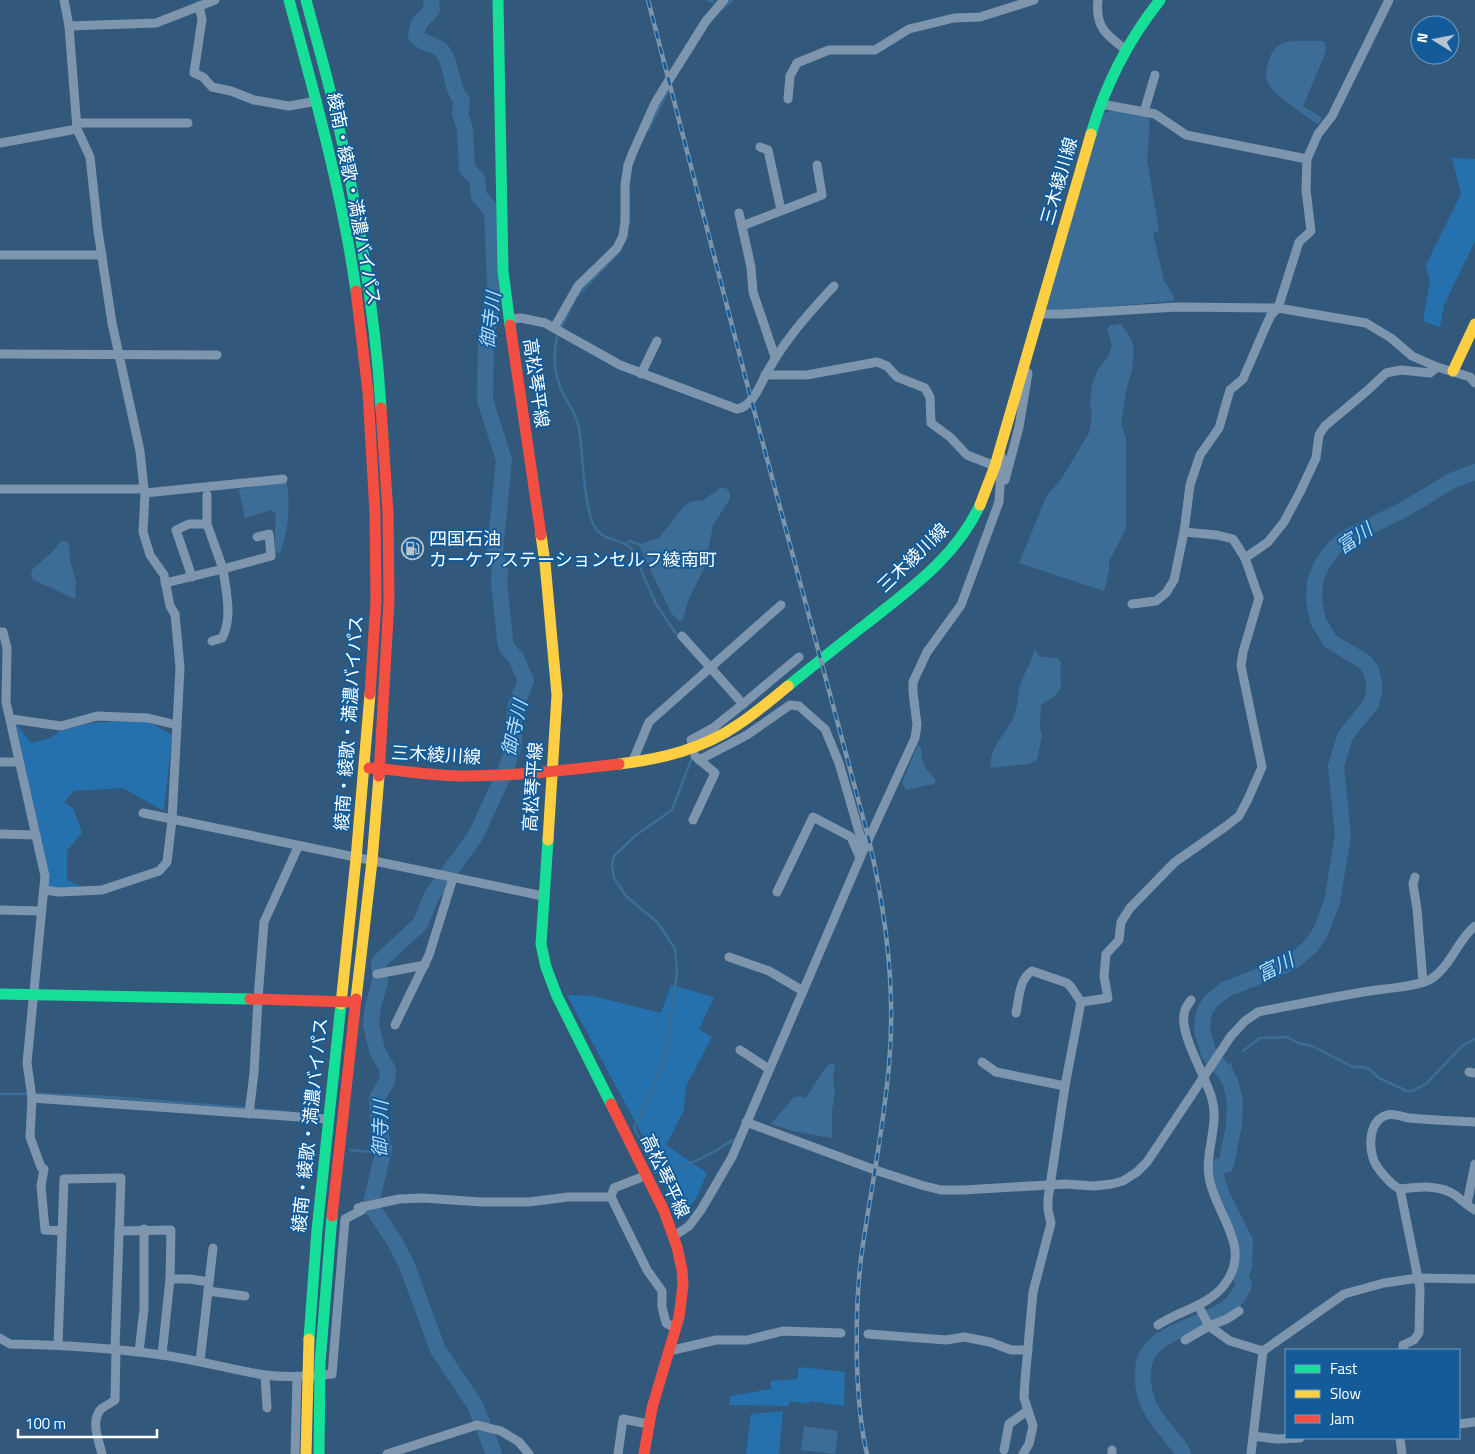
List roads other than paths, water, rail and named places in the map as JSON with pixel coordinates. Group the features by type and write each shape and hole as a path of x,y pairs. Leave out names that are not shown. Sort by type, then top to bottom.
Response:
{"main road":[{"name":"綾南・綾歌・満濃バイパス","path":"290,0 317,101 350,249 370,412 375,513 376,600 356,859 302,1377 306,1454"},
{"name":"綾南・綾歌・満濃バイパス","path":"306,0 336,115 362,246 373,318 388,513 388,600 379,769 372,862 331,1214 320,1375 319,1454"},
{"name":"高松琴平線","path":"498,0 503,271 545,563 557,695 541,944 546,967 557,996 647,1175 674,1236 682,1269 682,1285 675,1328 648,1424 644,1454"},
{"name":"三木綾川線","path":"364,768 447,775 507,775 632,763 694,753 721,738 740,724 901,596 943,559 962,536 981,503 995,466 1093,128 1111,78 1133,37 1160,0"},
{"path":"1453,371 1475,324"},
{"path":"0,994 340,1001 355,1003"}],"street":[{"path":"44,890 59,892 102,890 159,871 167,862 172,820 180,668 175,614 170,606 164,583 164,575 150,555 143,532 144,491 140,451 118,353 98,231 90,157 77,126 64,0"},
{"path":"68,26 156,23 214,0"},
{"path":"558,330 578,286 617,248 623,236 626,221 625,185 632,152 668,80 698,31 724,0"},
{"path":"788,99 790,76 797,63 829,50 875,50 909,29 954,18 980,17 1034,0"},
{"path":"1098,0 1096,12 1103,31 1126,50"},
{"path":"1132,604 1156,601 1166,592 1174,580 1184,532 1190,485 1200,455 1219,428 1230,390 1243,379 1271,315 1278,308 1299,242 1311,232 1306,190 1307,159 1318,134 1332,116 1389,0"},
{"path":"199,6 202,19 194,74 203,77 212,88 231,91 254,100 289,106 317,101"},
{"path":"1144,112 1155,75"},
{"path":"1102,104 1155,114 1186,135 1307,159"},
{"path":"0,143 77,126 188,123"},
{"path":"760,147 768,150 781,210"},
{"path":"742,226 822,195 817,165"},
{"path":"739,213 751,267 753,292 775,357"},
{"path":"0,255 102,255"},
{"path":"509,319 534,319 558,330 620,365 737,409 746,407 759,388 775,357 799,324 834,286"},
{"path":"1038,314 1177,306 1278,308 1366,323 1391,338 1412,356 1437,367 1470,377 1475,383"},
{"path":"674,1236 689,1226 701,1210 732,1157 860,858 915,738 917,724 913,682 927,652 961,605 999,502 1019,427 1028,374 1031,339"},
{"path":"641,374 657,340"},
{"path":"0,354 217,354"},
{"path":"765,375 807,375 877,362 883,364 897,377 925,388 930,397 931,423 950,437 967,455 995,466"},
{"path":"1245,558 1268,542 1284,522 1316,458 1319,436 1324,426 1386,373 1401,370 1430,373 1437,367"},
{"path":"999,502 1002,440"},
{"path":"0,489 144,491 283,479"},
{"path":"985,491 995,495 999,502"},
{"path":"207,495 207,524 223,570 228,616 227,630 222,638 212,641"},
{"path":"192,577 176,530 189,524 207,524"},
{"path":"1080,1002 1108,998 1104,976 1106,954 1118,940 1121,922 1125,915 1175,862 1239,816 1262,766 1241,666 1243,652 1259,598 1245,558 1233,540 1217,535 1184,532"},
{"path":"164,583 223,570 271,556 269,534 258,537"},
{"path":"632,763 649,722 712,668 780,605"},
{"path":"0,632 3,632 7,648 6,702 45,876 27,1063 32,1098 30,1137 41,1167 44,1169 41,1186 45,1230 62,1231"},
{"path":"682,636 743,704"},
{"path":"693,820 715,774 694,753 691,740 713,728 743,704 771,686 799,657"},
{"path":"694,753 747,735 787,702 799,706 825,729 839,763 865,848"},
{"path":"11,719 61,726 97,716 148,718 177,725"},
{"path":"0,762 18,762"},
{"path":"143,813 356,859 543,896"},
{"path":"776,892 813,817 851,837 860,858"},
{"path":"0,834 36,835"},
{"path":"249,1110 254,1074 264,922 298,846"},
{"path":"1415,876 1413,884 1423,982"},
{"path":"395,1025 425,965 448,877"},
{"path":"0,910 41,911"},
{"path":"746,1122 921,1186 941,1190 1065,1184 1094,1186 1112,1184 1123,1181 1147,1162 1224,1047 1238,1028 1251,1015 1316,1000 1430,980 1446,966 1460,943 1475,926"},
{"path":"729,957 769,971 803,992"},
{"path":"380,974 425,965"},
{"path":"1016,1013 1023,981 1027,974 1032,971 1067,983 1071,986 1080,1002 1050,1186 1048,1210 1051,1223 1033,1292 1024,1398 1033,1426 1023,1454"},
{"path":"1158,1325 1171,1316 1199,1306 1216,1294 1233,1271 1236,1256 1231,1232 1214,1197 1209,1179 1214,1116 1213,1100 1205,1076 1184,1030 1185,1010 1191,1000"},
{"path":"740,1050 769,1069"},
{"path":"982,1062 996,1072 1065,1086"},
{"path":"32,1098 249,1110 328,1119"},
{"path":"1471,1207 1453,1194 1438,1189 1423,1186 1400,1189 1395,1187 1374,1162 1371,1152 1371,1137 1372,1130 1380,1119 1388,1114 1434,1120 1475,1122"},
{"path":"1471,1207 1475,1164"},
{"path":"647,1175 614,1188 611,1197 647,1270 662,1291 662,1307 666,1323 675,1328"},
{"path":"58,1345 64,1179 121,1178 115,1400 100,1410 96,1418 102,1454"},
{"path":"1400,1189 1420,1288 1418,1332 1414,1340 1403,1346 1403,1349"},
{"path":"331,1214 341,1216 369,1205 399,1199 423,1198 482,1202 520,1202 568,1197 611,1197"},
{"path":"0,1338 10,1344 58,1345 162,1355 265,1375 302,1377 332,1374 345,1220 369,1205"},
{"path":"119,1230 171,1230 170,1279 162,1355"},
{"path":"139,1352 144,1309 144,1230"},
{"path":"200,1361 213,1248"},
{"path":"1251,1454 1263,1351 1344,1294 1384,1283 1418,1278 1475,1280"},
{"path":"170,1279 190,1279 245,1296"},
{"path":"1199,1306 1209,1325 1230,1341 1263,1351"},
{"path":"1185,1340 1209,1325 1227,1319 1239,1310"},
{"path":"669,1351 716,1340 747,1340 783,1331 842,1334"},
{"path":"868,1334 946,1340 964,1337 990,1342 1011,1350 1028,1350"},
{"path":"265,1375 267,1408"},
{"path":"295,1454 302,1377"},
{"path":"1004,1450 1009,1424 1027,1411"},
{"path":"618,1454 624,1419 648,1424"},
{"path":"1460,1424 1475,1422"},
{"path":"387,1454 477,1426 501,1431 520,1442 529,1454"},
{"path":"1253,1436 1285,1439"},
{"path":"1400,1439 1402,1454"}],"waterway":[{"name":"御寺川","path":"431,0 432,10 419,23 416,36 422,41 440,49 446,58 455,90 462,101 460,113 465,129 467,169 477,179 479,196 492,211 495,287 486,339 485,400 504,460 495,551 500,571 499,582 505,640 507,648 516,658 526,681 516,705 514,744 507,767 476,835 432,895 420,924 379,962 380,982 373,1006 371,1025 377,1050 388,1070 387,1081 377,1098 379,1127 384,1148 372,1200 373,1209 406,1263 438,1350 475,1405 494,1454"},
{"path":"708,0 713,2"},
{"path":"722,9 732,0"},
{"path":"648,130 669,89"},
{"path":"629,192 629,223"},
{"path":"578,295 619,252"},
{"path":"561,328 575,299"},
{"path":"558,333 555,350 555,370 561,389 578,424 591,519 596,529 604,536 623,543 632,549 656,604 679,638"},
{"name":"富川","path":"1183,1454 1148,1403 1143,1382 1146,1357 1154,1346 1164,1338 1217,1314 1228,1307 1236,1300 1244,1285 1240,1275 1244,1267 1245,1241 1221,1193 1216,1177 1216,1167 1226,1165 1234,1125 1235,1102 1231,1084 1226,1074 1209,1054 1202,1031 1205,1010 1211,1001 1226,989 1295,960 1312,945 1321,931 1332,902 1343,835 1336,766 1345,736 1371,704 1374,692 1371,670 1365,662 1330,641 1318,621 1314,601 1315,581 1323,562 1335,547 1350,536 1405,509 1451,481 1475,472"},
{"path":"627,543 630,541 642,546"},
{"path":"691,760 672,810 636,835 614,856 612,865 614,878 626,896 658,923 675,949 677,971 667,1046 648,1102 634,1127 655,1172 696,1161 733,1140"},
{"path":"1243,1051 1260,1038 1287,1037 1298,1043 1312,1046 1353,1067 1369,1069 1379,1078 1407,1091 1412,1091 1426,1084 1462,1046 1475,1039"},
{"path":"1226,1074 1231,1064"},
{"path":"0,1094 28,1094"},
{"path":"38,1094 109,1097 246,1108"},
{"path":"252,1109 289,1112"},
{"path":"350,1150 382,1153"}],"railway":[{"path":"648,0 751,399 869,840 885,923 891,1008 889,1065 881,1132 861,1259 857,1304 858,1387 861,1421 867,1454"}],"place":[{"name":"四国石油 カーケアステーションセルフ綾南町","path":"413,549"}]}
